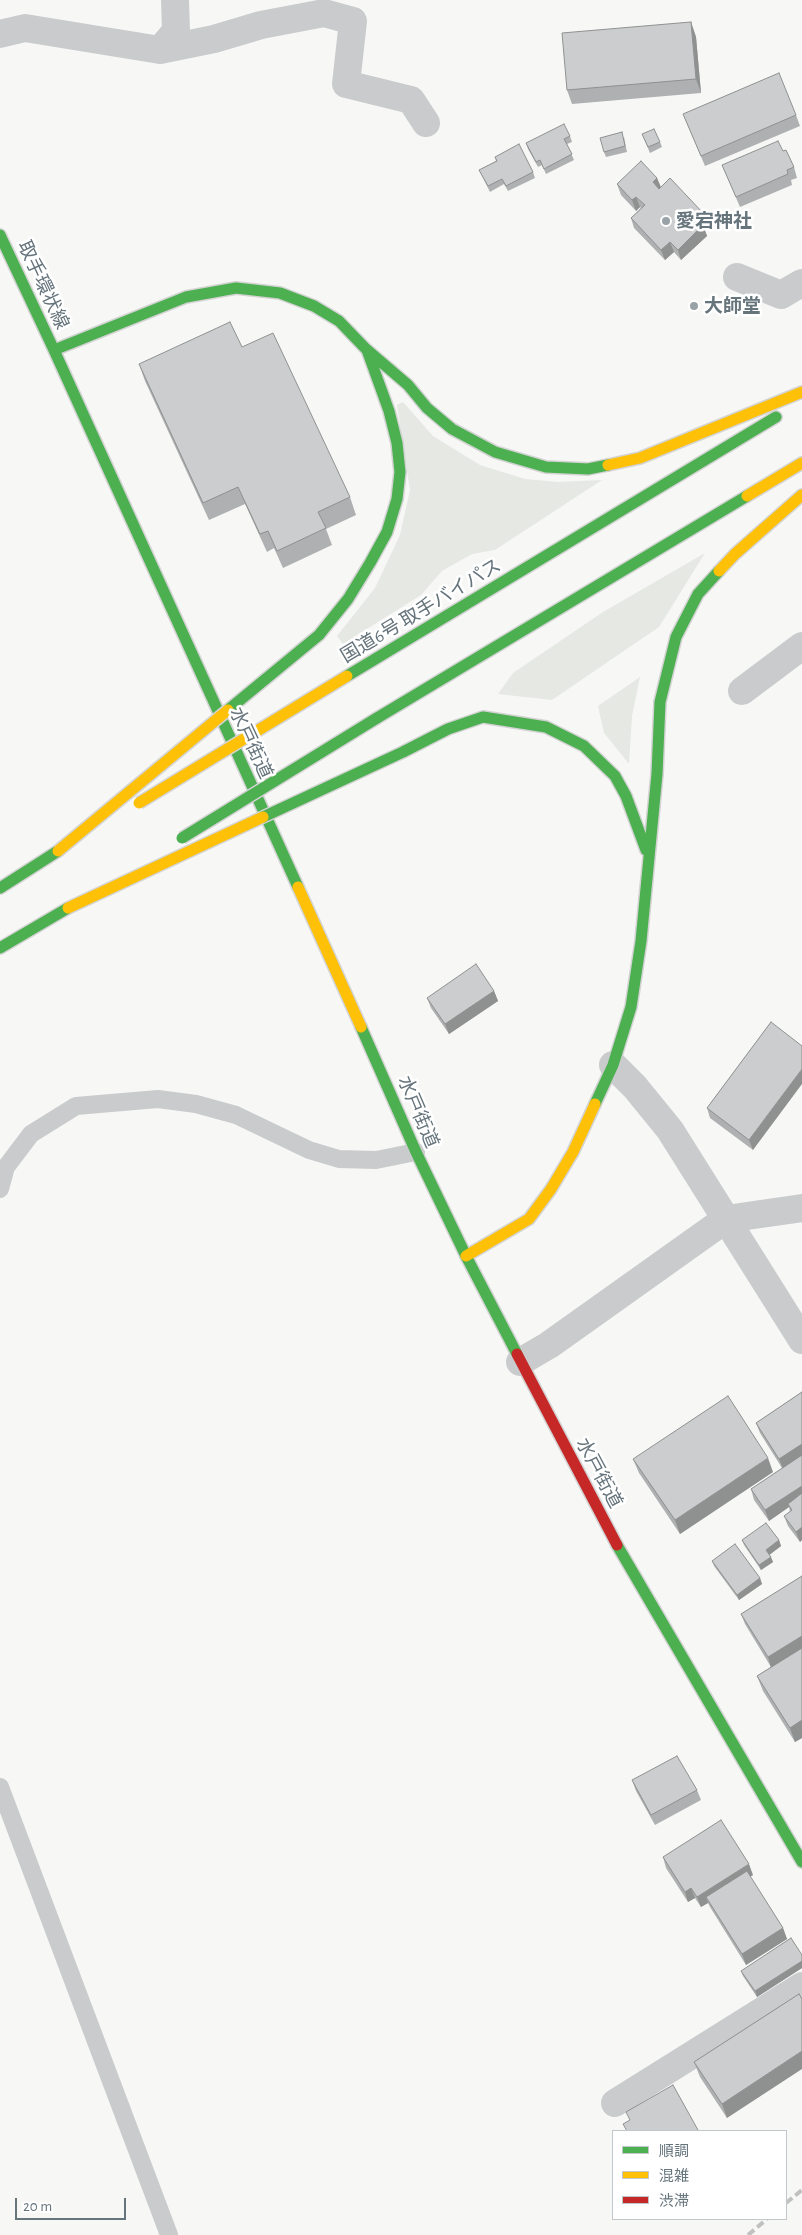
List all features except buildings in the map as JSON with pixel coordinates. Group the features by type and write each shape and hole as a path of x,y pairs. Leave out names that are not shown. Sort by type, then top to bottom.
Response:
{"main road":[{"name":"取手環状線","path":"0,235 54,350"},
{"path":"54,350 186,297 236,288 280,293 314,306 339,321 366,349 408,385 427,408 452,430 495,452 546,467 588,469 640,458 802,392"},
{"path":"0,888 58,852 319,636 348,599 387,532 398,499 400,472 397,442 389,411 366,349"},
{"name":"水戸街道","path":"54,350 324,944 416,1152 466,1256 629,1567 802,1862"},
{"name":"国道6号 取手バイパス","path":"58,852 802,401"},
{"path":"0,948 802,462"},
{"path":"466,1256 529,1219 551,1189 573,1152 613,1065 631,1007 641,941 657,774 660,702 676,637 698,594 735,554 802,495"},
{"path":"68,908 403,752 448,729 483,717 546,727 584,746 615,776 626,796 648,856"}],"street":[{"path":"160,50 176,31 175,0"},
{"path":"0,34 25,28 160,50 214,39 261,25 324,13 353,21 346,84 411,100 426,123"},
{"path":"737,277 780,295 802,283"},
{"path":"742,691 802,646"},
{"path":"613,1065 635,1087 670,1130 802,1340"},
{"path":"520,1362 550,1345 726,1219 802,1208"},
{"path":"615,2103 802,1986"}],"lane":[{"path":"0,1189 6,1168 31,1134 76,1106 158,1099 196,1104 236,1115 309,1150 339,1159 376,1160 416,1152"},
{"path":"0,1787 169,2235"}],"shaded area":[{"path":"403,402 433,436 480,465 525,479 558,482 602,480 495,550 472,554 442,571 421,595 343,644 337,636 375,588 400,535 410,490 397,405"},
{"path":"705,553 659,627 552,700 498,694 513,673 603,612"},
{"path":"640,677 632,716 629,764 604,733 598,706"}],"railway":[{"path":"787,2202 802,2190"},
{"path":"748,2235 766,2220"}],"traffic: fast":[{"path":"0,235 54,350"},
{"path":"54,350 186,297 236,288 280,293 314,306 339,321 366,349 408,385 427,408 452,429 495,452 546,467 588,469 608,465"},
{"path":"54,350 298,887"},
{"path":"319,635 348,599 370,563 387,532 397,499 400,472 397,443 389,411 367,350"},
{"path":"347,676 776,417"},
{"path":"377,718 747,496"},
{"path":"595,1104 613,1065 631,1007 641,941 657,774 660,702 676,637 698,594 719,571"},
{"path":"228,710 319,635"},
{"path":"403,752 448,729 483,717 546,727 584,746 615,776 626,796 646,850"},
{"path":"182,838 377,718"},
{"path":"263,817 403,752"},
{"path":"0,888 58,851"},
{"path":"0,948 68,908"},
{"path":"361,1027 416,1152 466,1256 517,1354"},
{"path":"617,1545 802,1862"}],"traffic: slow":[{"path":"608,465 640,458 802,392"},
{"path":"747,496 802,463"},
{"path":"719,571 735,554 802,495"},
{"path":"139,803 347,676"},
{"path":"58,851 228,710"},
{"path":"68,908 263,817"},
{"path":"298,887 361,1027"},
{"path":"466,1256 529,1219 551,1189 573,1152 595,1104"}],"traffic: jam":[{"path":"517,1354 617,1545"}],"place":[{"name":"愛宕神社","path":"666,221"},
{"name":"大師堂","path":"694,306"}]}
